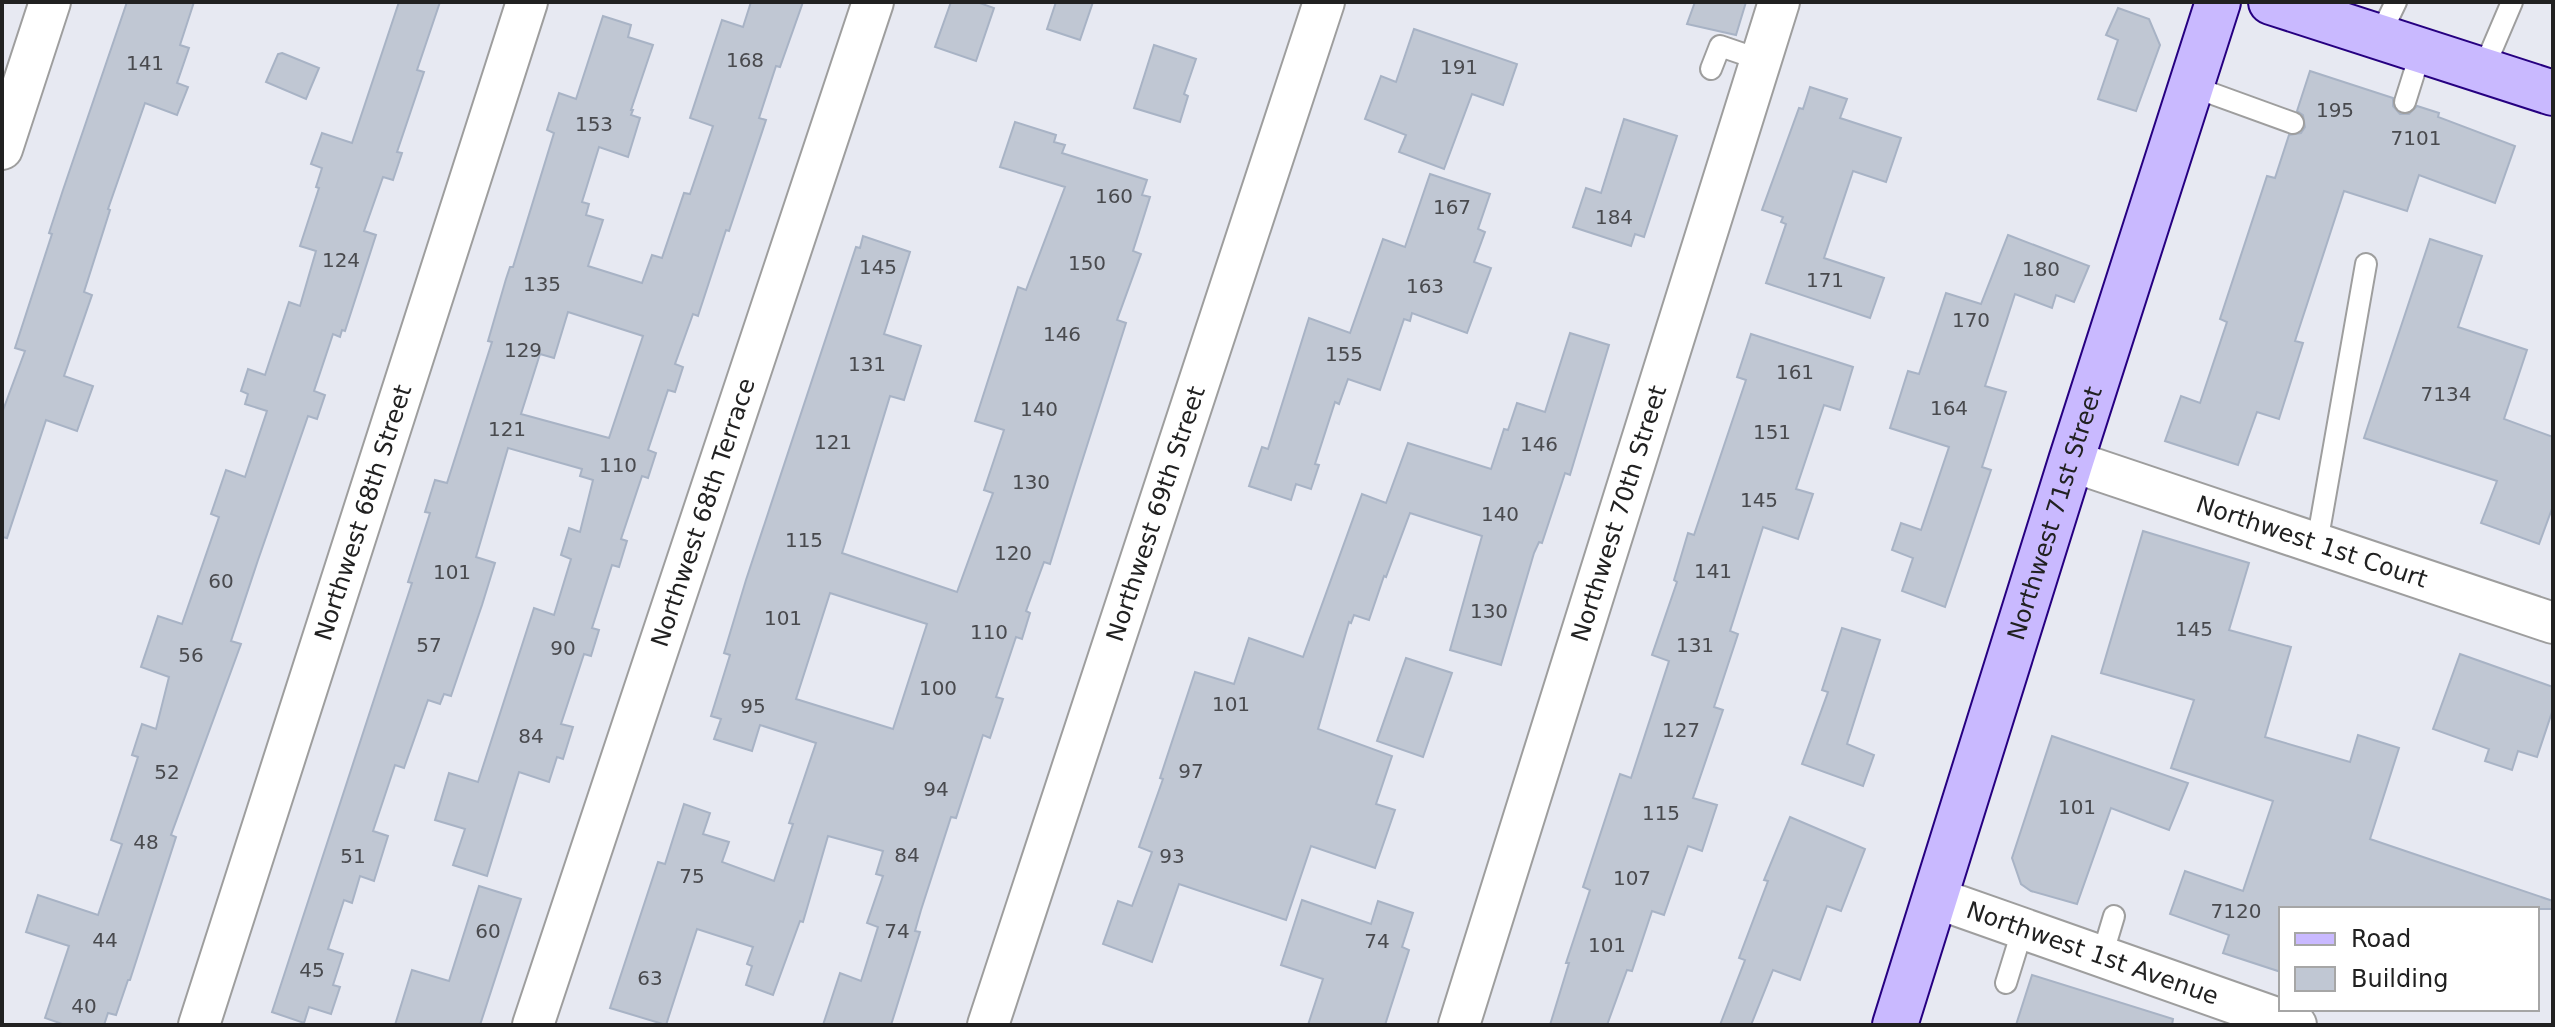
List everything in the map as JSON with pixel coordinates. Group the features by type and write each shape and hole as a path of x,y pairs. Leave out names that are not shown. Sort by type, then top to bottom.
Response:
{"street":[{"path":"2,149 50,2"},
{"name":"Northwest 68th Street","path":"199,1025 527,2"},
{"name":"Northwest 68th Terrace","path":"533,1025 873,2"},
{"name":"Northwest 69th Street","path":"988,1025 1324,2"},
{"name":"Northwest 70th Street","path":"1459,1025 1779,2"},
{"name":"Northwest 71st Street","path":"1895,1025 2218,2"},
{"path":"2271,2 2388,20 2421,51 2553,93"},
{"name":"Northwest 1st Court","path":"2071,461 2553,623"},
{"name":"Northwest 1st Avenue","path":"1936,898 2296,1025"}],"lane":[{"path":"2483,70 2512,2"},
{"path":"1711,69 1720,46 1761,60"},
{"path":"2405,102 2421,51"},
{"path":"2191,86 2293,123"},
{"path":"2317,543 2366,264"},
{"path":"2102,956 2114,916"},
{"path":"2006,983 2023,928"}],"building":[{"path":"127,2 194,2 180,45 189,48 177,83 188,87 177,115 145,103 108,209 84,292 92,295 64,376 93,386 77,431 46,420 7,538 2,537 2,413 25,351 15,348 52,234 49,233"},
{"path":"399,2 440,2 417,70 424,72 397,152 402,153 393,180 383,177 364,231 376,235 345,331 342,330 340,337 333,334 314,391 325,395 317,419 308,416 258,560 231,641 241,644 171,835 176,837 116,1015 108,1013 104,1025 65,1025 45,1018 69,946 26,932 38,895 98,915 122,844 111,840 138,757 132,755 142,724 156,729 169,677 141,667 158,616 182,624 219,517 211,514 226,470 245,477 267,411 245,404 248,394 241,391 248,369 265,375 289,302 300,306 316,251 300,246 319,188 316,187 322,168 311,164 322,133 352,143"},
{"path":"751,2 803,2 780,67 776,66 759,118 766,120 729,231 726,230 698,316 693,314 675,364 683,367 675,392 668,390 648,450 656,453 648,478 642,476 621,539 627,541 619,567 612,565 592,628 599,630 591,656 584,654 561,724 573,727 563,759 557,757 549,782 519,772 487,876 453,865 465,829 435,820 449,773 478,782 534,608 554,615 571,559 561,555 569,528 580,532 593,480 580,476 582,469 508,448 476,557 495,563 451,696 444,694 440,704 428,700 404,768 395,765 373,831 388,836 374,881 360,876 352,903 344,900 328,949 343,954 333,985 340,987 331,1014 309,1007 304,1023 272,1012 412,583 408,582 430,513 425,512 435,480 447,483 492,342 488,341 506,279 510,267 513,267 554,133 547,130 559,93 576,99 603,16 631,25 628,37 653,45 631,110 631,115 640,118 628,157 599,147 582,202 589,204 586,215 603,220 588,266 642,283 652,255 662,258 684,193 690,194 713,126 690,118 722,20 743,27","holes":["568,312 643,336 609,438 521,414 540,354 554,358"]},
{"path":"951,2 977,2 994,8 976,61 935,47"},
{"path":"1056,2 1093,2 1080,40 1047,29"},
{"path":"1695,2 1746,2 1736,35 1687,24"},
{"path":"2118,8 2149,19 2160,45 2136,111 2098,99 2118,40 2106,35"},
{"path":"1414,29 1517,64 1503,105 1472,94 1444,169 1399,152 1406,135 1365,119 1381,76 1396,82"},
{"path":"1154,45 1196,59 1184,94 1188,96 1180,122 1134,108"},
{"path":"278,54 319,68 306,99 266,82"},
{"path":"2310,71 2393,98 2393,106 2400,114 2409,114 2417,106 2515,146 2495,203 2419,175 2407,211 2344,191 2295,341 2303,343 2279,419 2257,412 2238,465 2165,441 2181,396 2200,403 2227,322 2220,319 2267,176 2275,178 2289,135 2301,133 2305,127 2303,115 2297,111"},
{"path":"1810,87 1847,99 1840,118 1901,138 1886,182 1853,171 1824,258 1884,278 1870,318 1766,283 1786,224 1781,222 1783,217 1762,210 1799,108 1803,109"},
{"path":"1624,119 1677,136 1644,237 1635,234 1631,246 1573,227 1586,188 1601,193"},
{"path":"1015,122 1056,135 1054,142 1065,145 1062,153 1147,180 1142,195 1150,197 1133,251 1141,254 1117,320 1126,323 1050,564 1044,562 1026,611 1030,613 1022,639 1016,637 996,697 1003,699 990,738 983,735 956,818 951,817 921,910 915,931 920,932 891,1025 823,1025 840,973 861,981 878,927 867,923 883,876 876,874 883,851 828,836 803,922 800,921 773,995 746,985 752,966 747,964 753,947 697,929 666,1025 610,1008 658,862 665,864 684,804 710,813 703,834 729,842 722,862 774,881 793,824 789,823 816,743 760,725 752,751 714,739 721,719 711,716 730,655 724,653 746,580 856,247 860,248 863,236 910,252 884,334 921,346 904,400 890,396 842,553 957,592 993,493 984,490 1004,430 975,421 1018,287 1026,290 1065,187 1000,167","holes":["830,593 927,624 893,729 796,699"]},
{"path":"1430,174 1490,194 1478,229 1485,232 1474,262 1491,268 1467,333 1412,313 1410,321 1404,319 1380,390 1348,379 1339,404 1335,402 1315,464 1319,465 1311,489 1296,484 1291,500 1249,486 1262,447 1268,449 1309,318 1350,333 1383,239 1405,247"},
{"path":"2008,235 2089,266 2074,302 2056,295 2052,308 2015,294 1985,386 2006,392 1982,467 1991,470 1945,607 1902,591 1913,558 1892,550 1901,523 1921,530 1949,447 1890,428 1908,371 1919,374 1946,293 1981,304"},
{"path":"2430,239 2482,256 2458,327 2527,350 2504,419 2553,437 2553,506 2539,544 2481,523 2497,481 2364,438"},
{"path":"1570,333 1609,345 1570,475 1565,473 1542,543 1539,542 1534,553 1501,665 1450,650 1482,536 1410,513 1369,620 1354,615 1349,622 1318,729 1392,756 1376,804 1395,810 1375,868 1311,846 1286,920 1179,884 1152,962 1103,944 1118,901 1132,906 1152,852 1139,847 1195,672 1234,684 1249,638 1303,657 1362,494 1386,503 1408,443 1491,469 1504,429 1508,430 1517,403 1545,412"},
{"path":"1751,334 1853,367 1840,410 1824,405 1796,489 1813,494 1798,539 1763,527 1730,631 1738,634 1714,707 1723,710 1693,798 1717,805 1702,851 1688,846 1664,915 1652,911 1632,971 1627,970 1607,1025 1550,1025 1590,890 1583,887 1620,774 1631,778 1669,661 1652,655 1677,582 1674,580 1688,533 1694,535 1746,380 1737,377"},
{"path":"2143,531 2249,563 2229,630 2291,647 2265,737 2350,762 2358,735 2399,748 2370,839 2553,901 2553,909 2279,907 2279,971 2223,953 2229,935 2170,914 2185,871 2243,891 2273,801 2171,768 2194,700 2101,673"},
{"path":"1842,628 1880,640 1847,744 1874,755 1863,786 1802,764 1828,692 1822,690"},
{"path":"2460,654 2553,687 2553,709 2537,757 2518,751 2512,770 2485,761 2489,749 2433,729"},
{"path":"1406,658 1452,673 1423,757 1377,741"},
{"path":"2052,736 2188,783 2169,830 2111,808 2077,904 2031,891 2021,884 2012,858"},
{"path":"1790,817 1865,849 1841,911 1827,906 1800,980 1773,970 1751,1025 1720,1025 1745,960 1739,958 1768,881 1764,880"},
{"path":"479,886 521,899 480,1025 395,1025 412,970 449,981"},
{"path":"1302,900 1371,924 1378,901 1413,913 1402,947 1409,950 1385,1025 1308,1025 1323,979 1281,965"},
{"path":"2032,975 2173,1019 2172,1025 2016,1025"}]}
